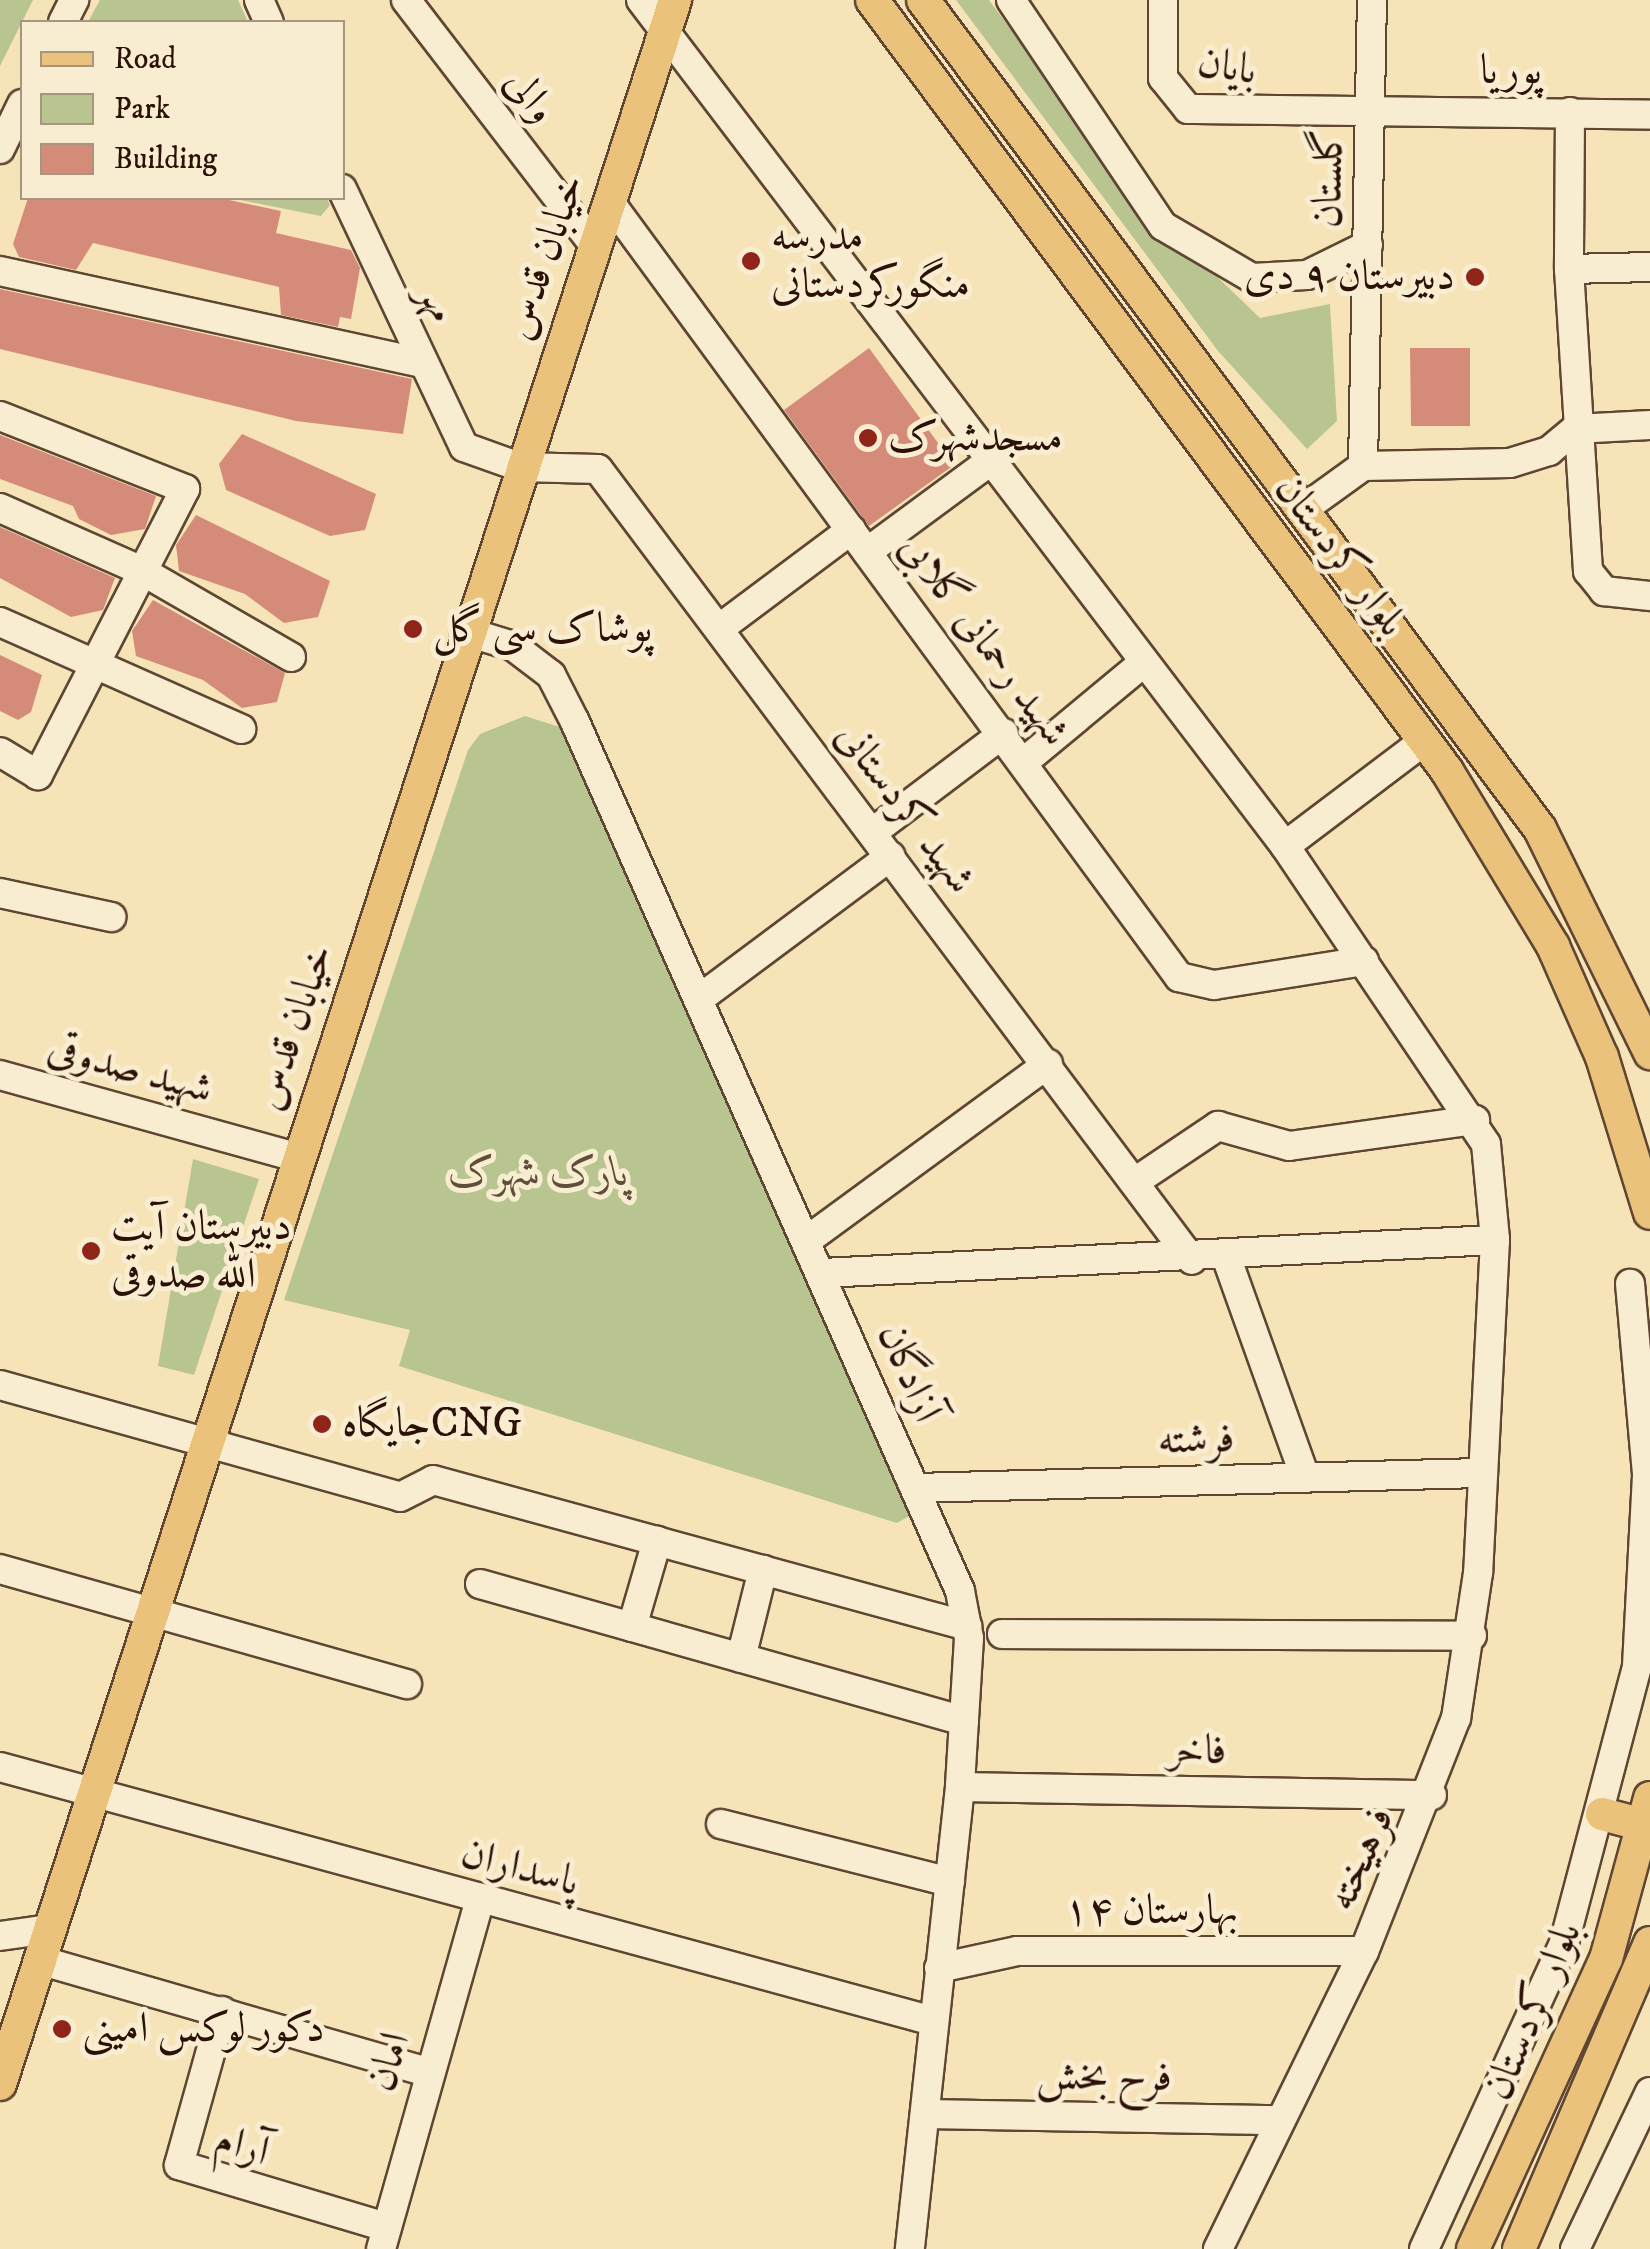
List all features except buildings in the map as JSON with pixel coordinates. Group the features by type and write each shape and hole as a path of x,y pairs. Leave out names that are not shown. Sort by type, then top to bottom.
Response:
{"main road":[{"name":"بلوار کردستان","path":"872,0 1447,771 1553,946 1602,1057 1650,1213"},
{"name":"بلوار کردستان","path":"923,0 1483,747 1603,943 1650,1053"},
{"name":"خیابان قدس","path":"0,2084 147,1609 591,241 609,201 671,12"},
{"path":"1300,572 1334,546"},
{"path":"1447,771 1483,747"},
{"name":"بلوار کردستان","path":"1472,2249 1606,1959 1647,1812"},
{"path":"1602,1814 1647,1812"},
{"name":"بلوار کردستان","path":"1525,2244 1621,2025 1650,1943"},
{"path":"1621,2025 1650,2007"}],"street":[{"name":"والی","path":"406,0 591,241"},
{"name":"فرهیخته","path":"641,0 671,12 992,460 1285,846 1475,1120 1490,1164 1495,1240 1472,1636 1432,1795 1364,1951 1218,2249"},
{"path":"1010,0 1163,226 1252,278 1307,274 1368,245"},
{"name":"بایان","path":"1163,0 1163,78 1179,106 1226,116 1370,110"},
{"name":"گلستان","path":"1364,466 1372,0"},
{"path":"0,149 20,108"},
{"name":"پوریا","path":"1370,110 1650,115"},
{"path":"1570,112 1569,269 1575,429 1588,571 1604,591 1650,596"},
{"name":"مهر","path":"345,196 464,447 520,467"},
{"name":"شهید رحمانی گلابی","path":"609,201 859,542 1193,985 1364,961"},
{"path":"1569,269 1650,267"},
{"path":"0,271 422,363"},
{"path":"0,416 184,490 38,775 0,752"},
{"path":"1305,508 1364,466 1510,464 1549,451 1575,429 1650,426"},
{"path":"720,628 992,460"},
{"name":"شهید کردستانی","path":"520,467 598,468 1192,1260"},
{"path":"0,508 142,571 291,657"},
{"path":"0,622 241,729"},
{"name":"آزادگان","path":"464,631 513,646 550,674 822,1274 915,1488 967,1626 960,1788 910,2249"},
{"path":"1025,761 1143,663"},
{"path":"873,832 1004,733"},
{"path":"1285,846 1424,742"},
{"path":"698,998 892,856"},
{"path":"0,893 111,917"},
{"path":"806,1241 1048,1064"},
{"name":"شهید صدوقی","path":"0,1075 296,1157"},
{"path":"1136,1181 1218,1126 1288,1146 1475,1120"},
{"path":"822,1274 1226,1259 1495,1240"},
{"path":"1226,1259 1305,1478"},
{"path":"1424,2249 1564,1943 1602,1814 1638,1666 1646,1568 1630,1284"},
{"path":"0,1385 400,1498 433,1480 967,1626"},
{"name":"فرشته","path":"915,1488 1479,1472"},
{"path":"632,1627 656,1541"},
{"path":"0,1569 406,1684"},
{"path":"741,1658 762,1570"},
{"path":"480,1584 964,1721"},
{"path":"1002,1634 1472,1636"},
{"name":"پاسداران","path":"0,1768 932,2021"},
{"name":"فاخر","path":"960,1788 1432,1795"},
{"path":"721,1824 950,1882"},
{"name":"امان","path":"381,2238 480,1898"},
{"path":"0,1936 44,1944 222,2011 428,2072"},
{"name":"بهارستان ۱۴","path":"940,1968 1017,1951 1364,1951"},
{"name":"آرام","path":"222,2011 179,2166 381,2238"},
{"path":"1574,2249 1650,2092"},
{"name":"فرح بخش","path":"925,2114 1280,2120"}],"green space":[{"path":"0,0 33,0 20,20 0,66"},
{"path":"100,0 238,0 247,20 89,20"},
{"path":"956,0 989,0 1132,195 1260,318 1330,304 1337,421 1307,449 1218,351"},
{"path":"240,200 328,200 330,205 321,216"},
{"name":"پارک شهرک","path":"525,716 566,729 913,1514 897,1523 399,1366 410,1330 284,1300 468,750 480,734"},
{"path":"193,1159 259,1179 194,1375 158,1366"}],"place":[{"name":"مدرسه منگورکردستانی","path":"751,261"},
{"name":"دبیرستان ۹ دی","path":"1475,277"},
{"name":"مسجدشهرک","path":"868,438"},
{"name":"پوشاک سی گل","path":"413,629"},
{"name":"دبیرستان آیت الله صدوقی","path":"91,1251"},
{"name":"جایگاهCNG","path":"322,1424"},
{"name":"دکور لوکس امینی","path":"62,2029"}]}
